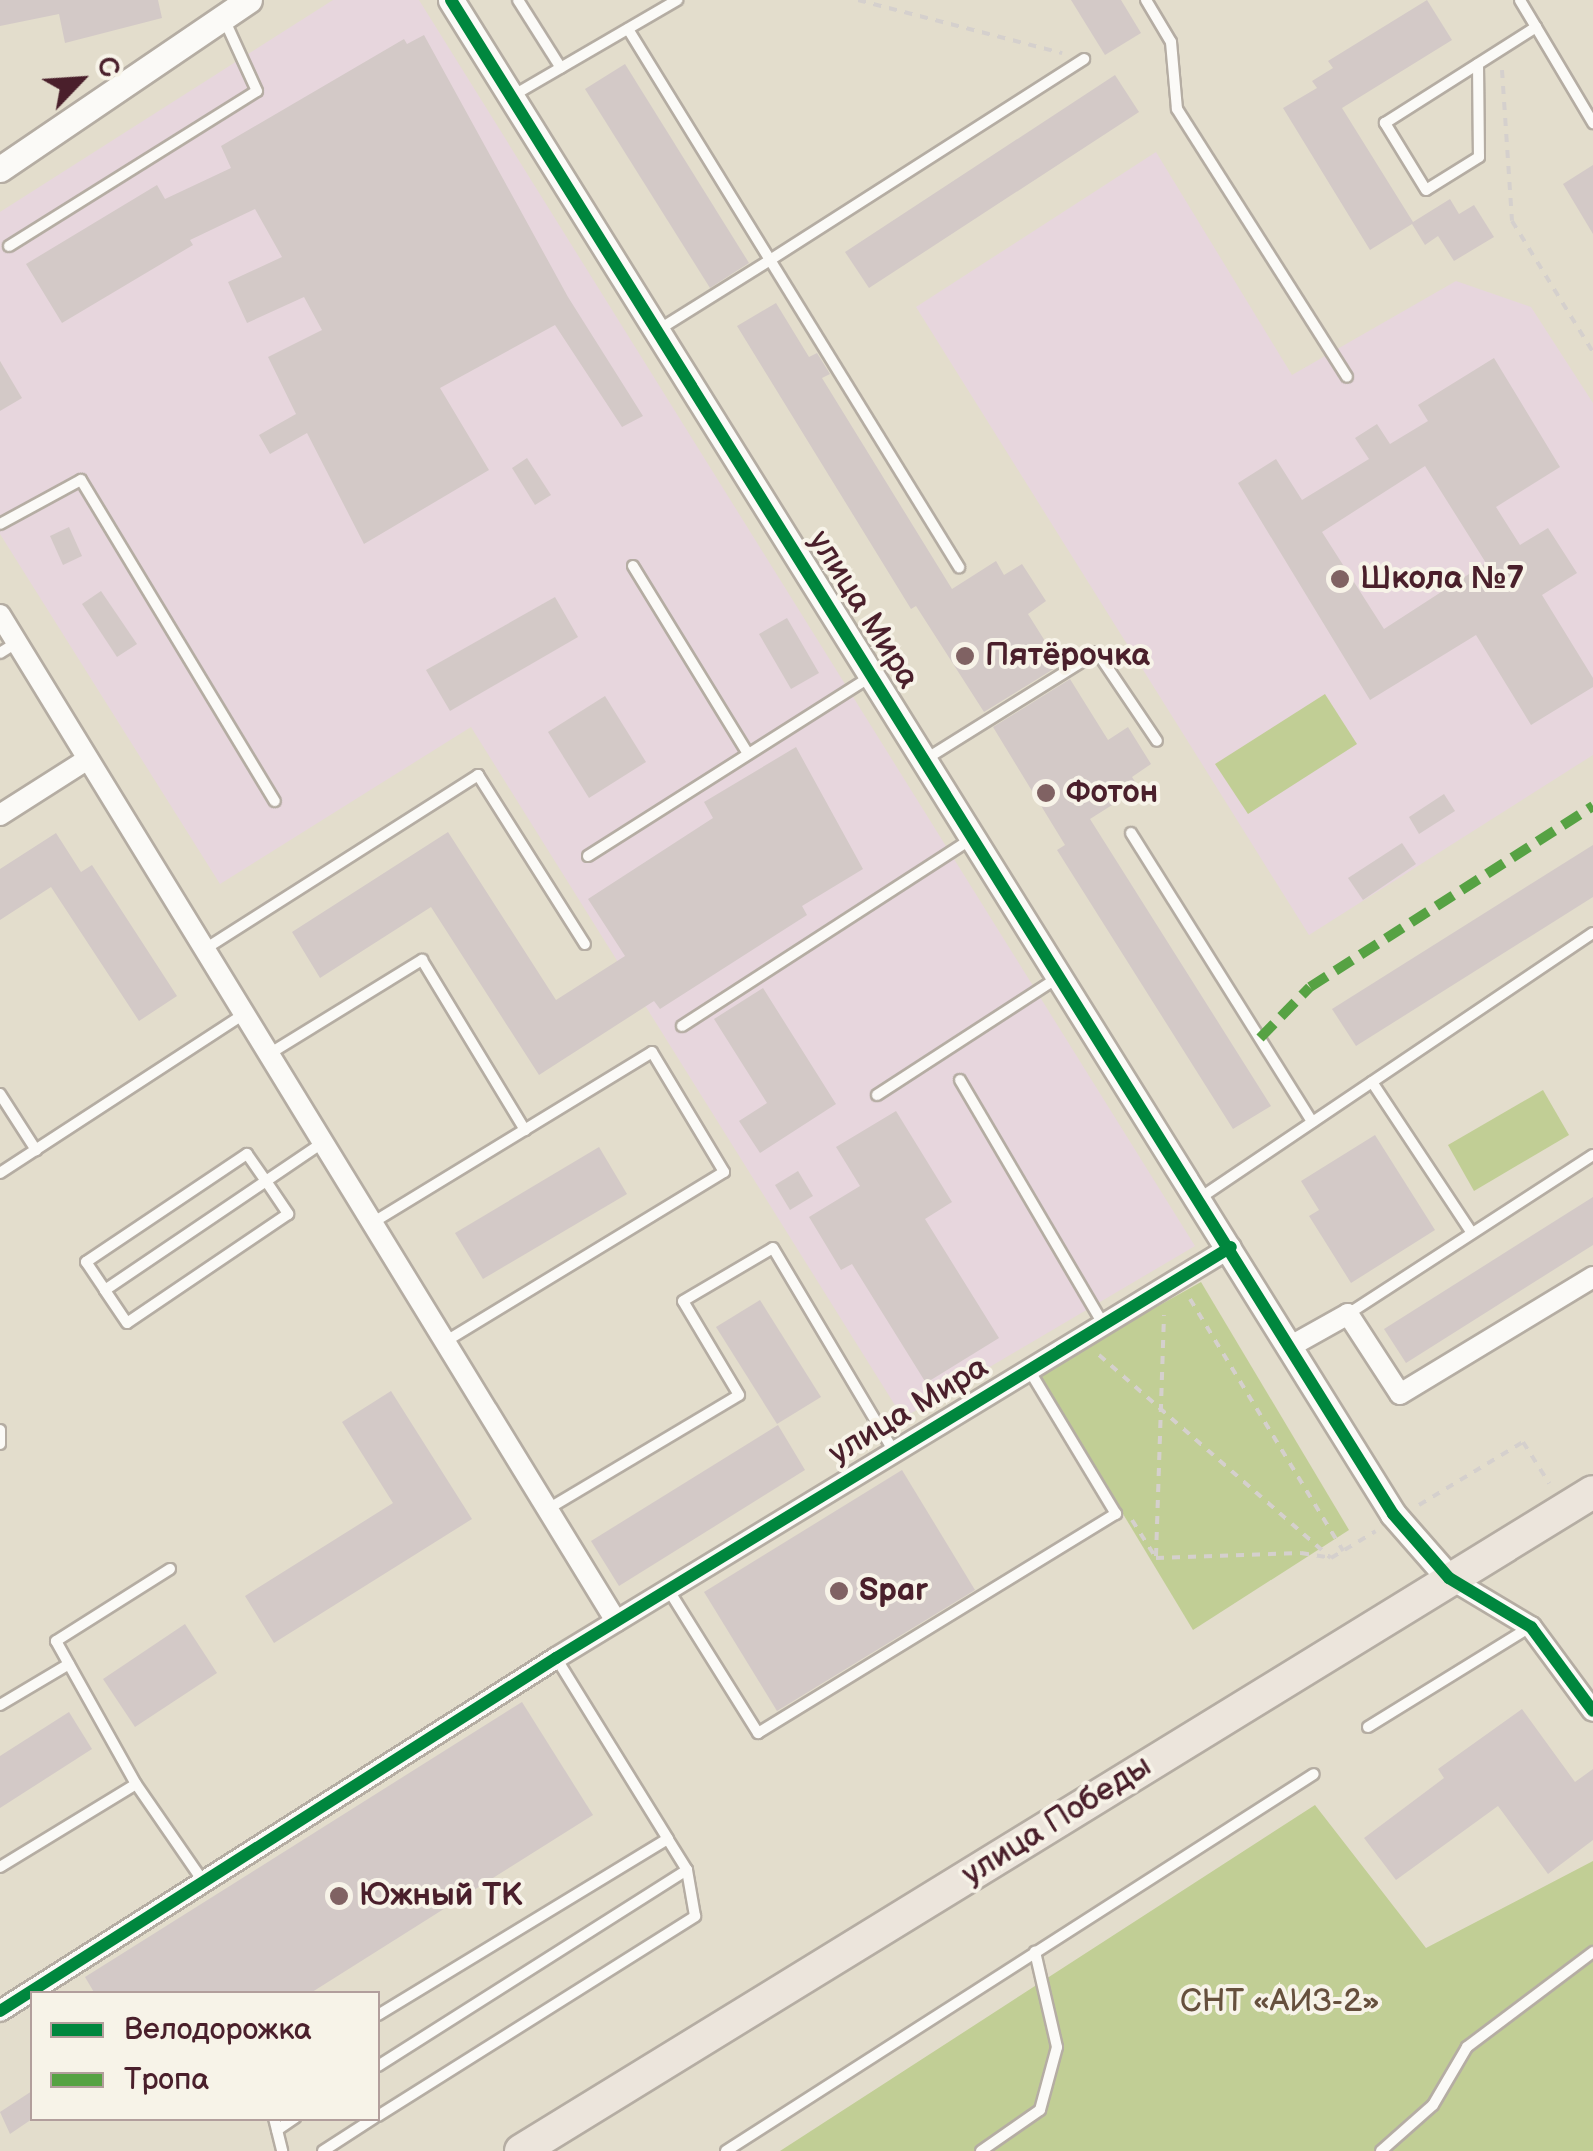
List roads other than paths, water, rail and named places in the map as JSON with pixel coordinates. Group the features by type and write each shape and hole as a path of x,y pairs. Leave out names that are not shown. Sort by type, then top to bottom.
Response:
{"highway":[{"name":"улица Победы","path":"532,2148 1448,1578 1593,1492"}],"street":[{"path":"0,169 249,0"},
{"name":"улица Мира","path":"451,0 1200,1198 1393,1514 1448,1578"},
{"path":"0,615 8,648 88,759 616,1621"},
{"path":"0,815 88,759"},
{"name":"улица Мира","path":"33,1991 556,1658 1231,1248"},
{"path":"1291,1346 1348,1314 1400,1394 1593,1277"},
{"path":"1448,1578 1531,1626 1590,1701"},
{"name":"улица Мира","path":"0,2012 30,1993"}],"lane":[{"path":"518,0 561,68"},
{"path":"513,96 677,0"},
{"path":"1146,0 1171,42 1177,109 1347,377"},
{"path":"1520,0 1593,123"},
{"path":"9,246 256,91 223,18"},
{"path":"1478,64 1480,157 1426,190 1386,123 1478,64 1501,50 1536,27"},
{"path":"628,29 959,567"},
{"path":"658,330 1084,59"},
{"path":"0,524 81,480 275,801"},
{"path":"633,566 748,754"},
{"path":"924,761 1098,652 1158,741"},
{"path":"588,856 871,676"},
{"path":"204,949 478,775 585,944"},
{"path":"1131,834 1312,1122"},
{"path":"682,1026 973,838"},
{"path":"1200,1198 1593,933"},
{"path":"268,1054 422,960 525,1130"},
{"path":"877,1095 1060,977"},
{"path":"0,1174 244,1014"},
{"path":"371,1223 652,1052 724,1172 444,1342"},
{"path":"960,1080 1103,1325"},
{"path":"1372,1082 1472,1233"},
{"path":"0,1094 36,1150"},
{"path":"105,1290 322,1143"},
{"path":"247,1154 288,1214 127,1323 105,1290 86,1262 247,1154"},
{"path":"1348,1314 1593,1155"},
{"path":"547,1510 739,1395 683,1302 773,1248 894,1452"},
{"path":"668,1589 758,1734 1116,1514 1029,1370"},
{"path":"0,1430 0,1444"},
{"path":"170,1568 56,1642 136,1784 204,1882"},
{"path":"1368,1727 1531,1626"},
{"path":"380,2114 695,1916 687,1870 556,1658"},
{"path":"0,1704 69,1664"},
{"path":"726,2151 1314,1774"},
{"path":"0,1867 136,1784"},
{"path":"380,2014 668,1840"},
{"path":"380,2065 687,1870"},
{"path":"981,2151 1040,2110 1058,2047 1035,1952"},
{"path":"1381,2151 1433,2105 1467,2046 1593,1952"},
{"path":"322,2151 370,2121"},
{"path":"275,2124 282,2151"}],"place":[{"name":"Школа №7","path":"1340,579"},
{"name":"Пятёрочка","path":"965,656"},
{"name":"Фотон","path":"1046,793"},
{"name":"Spar","path":"839,1591"},
{"name":"Южный ТК","path":"339,1896"}],"park label":[{"name":"СНТ «АИЗ-2»","path":"1280,2002"}]}
